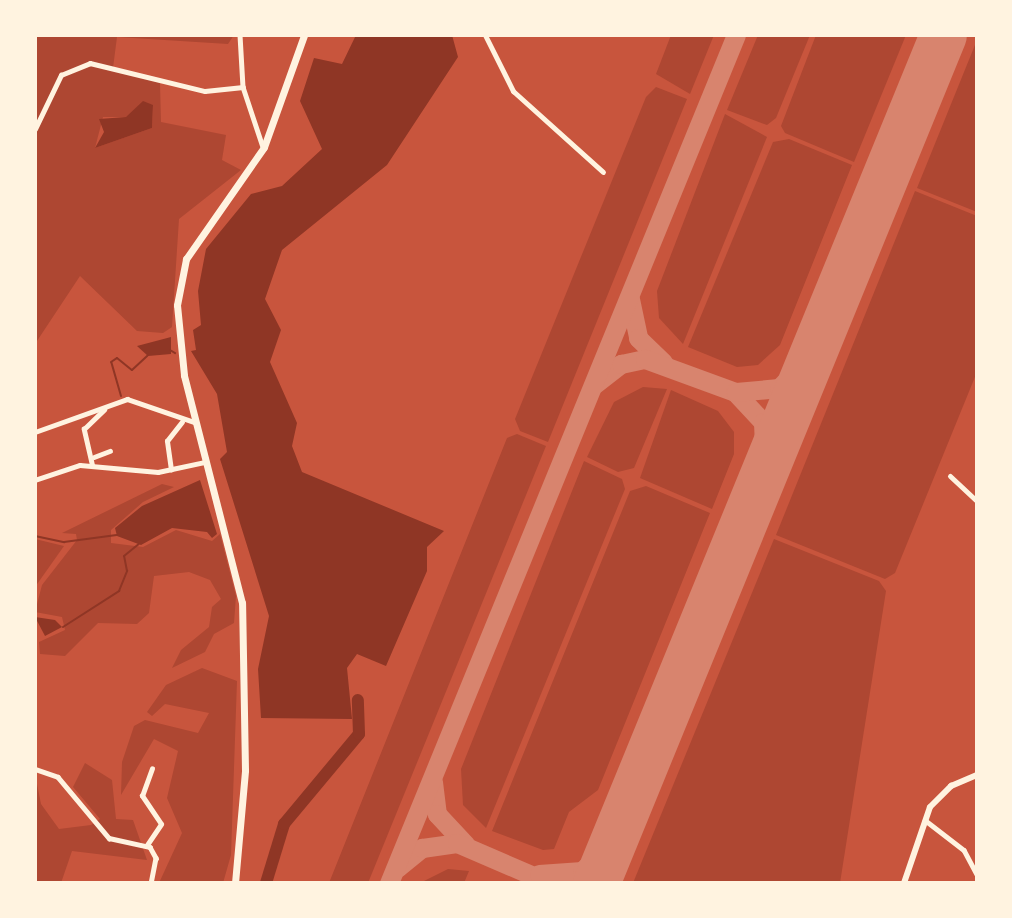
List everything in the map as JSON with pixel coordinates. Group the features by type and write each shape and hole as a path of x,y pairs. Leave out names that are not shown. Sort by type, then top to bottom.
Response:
{"main road":[{"path":"235,883 245,770 242,603 184,375 179,281 197,238 264,148 304,35"},
{"path":"904,883 923,818 951,786 977,775"}],"street":[{"path":"240,35 243,88 264,148"},
{"path":"485,35 513,91 603,172"},
{"path":"35,129 61,75 90,63 205,91 243,88"},
{"path":"92,465 94,457 84,429 119,400 149,403 183,422 194,422"},
{"path":"35,432 108,407"},
{"path":"172,470 167,440 183,422"},
{"path":"94,457 110,451"},
{"path":"35,480 92,465 172,470 205,461"},
{"path":"950,476 977,500"},
{"path":"35,769 58,776 109,838 147,845 156,858 151,883"},
{"path":"147,845 161,824 142,796 152,769"},
{"path":"923,818 964,850 977,874"}],"shaded area":[{"path":"35,35 234,35 228,44 117,37 113,68 160,83 161,122 226,135 222,160 241,170 179,219 172,327 163,333 137,331 80,276 35,344","holes":["153,105 152,128 95,148 103,117 126,117"]},
{"path":"356,35 452,35 458,57 387,165 282,250 265,299 281,330 270,362 297,423 292,446 302,472 444,531 427,547 427,571 386,666 357,654 347,668 352,719 261,718 258,669 269,616 220,459 227,452 217,394 191,351 196,350 193,330 201,325 198,291 206,249 251,194 282,186 322,149 300,101 314,58 342,64"},
{"path":"671,35 714,35 690,94 656,74"},
{"path":"758,35 810,35 776,118 767,125 727,110"},
{"path":"816,35 906,35 854,162 785,133 781,126"},
{"path":"977,40 977,212 917,188"},
{"path":"656,87 687,99 548,442 520,431 515,419 646,97"},
{"path":"143,101 153,105 152,128 95,148 104,132 99,119 126,117"},
{"path":"725,114 767,137 683,344 659,318 657,291"},
{"path":"789,139 852,165 780,345 758,365 737,367 688,347 773,142"},
{"path":"915,191 977,216 977,372 895,573 885,579 776,535"},
{"path":"171,337 171,354 148,356 137,346"},
{"path":"643,387 667,389 634,468 618,472 587,457 614,402"},
{"path":"671,390 718,411 734,432 734,454 712,509 640,478"},
{"path":"517,434 546,446 368,883 329,883 507,438"},
{"path":"584,461 622,479 625,489 486,828 463,805 461,769"},
{"path":"200,480 217,534 212,538 207,532 172,528 141,545 117,536 115,528 142,506"},
{"path":"162,484 174,487 143,502 111,530 111,543 143,547 176,530 212,541 220,534 236,596 234,623 214,634 205,652 172,668 181,650 209,627 212,607 221,599 210,580 189,572 154,576 149,613 137,624 98,623 65,656 40,654 39,642 65,630 62,617 35,612 42,585 77,540 76,534 62,533"},
{"path":"646,486 710,513 598,790 569,812 554,849 543,850 492,831 630,491"},
{"path":"35,539 64,546 35,587"},
{"path":"774,539 879,581 886,591 840,883 633,883"},
{"path":"35,617 55,620 62,627 45,636"},
{"path":"202,668 237,681 231,855 223,883 159,883 182,833 167,798 178,751 154,739 121,795 122,762 134,726 145,720 198,733 209,713 165,704 152,716 147,712 166,685"},
{"path":"85,763 112,780 116,819 133,820 147,860 72,851 61,883 35,883 35,774 41,804 59,829 91,825 100,819 73,787"},
{"path":"448,869 469,871 464,883 420,883"}],"waterway":[{"path":"170,350 175,353"},
{"path":"121,396 111,362 117,358 132,370 147,356"},
{"path":"35,536 64,542 117,535"},
{"path":"63,627 119,591 127,571 124,556 139,544"},
{"path":"266,883 284,824 359,734 358,700"}],"taxiway":[{"path":"389,883 736,35"},
{"path":"630,299 638,338 663,362"},
{"path":"736,392 779,388 813,353"},
{"path":"595,384 621,364 645,359 735,392 763,422 765,470"},
{"path":"433,782 437,814 466,845"},
{"path":"539,874 582,871 613,842"},
{"path":"397,868 422,848 457,843 550,883"}],"runway":[{"path":"596,883 943,35"}]}
